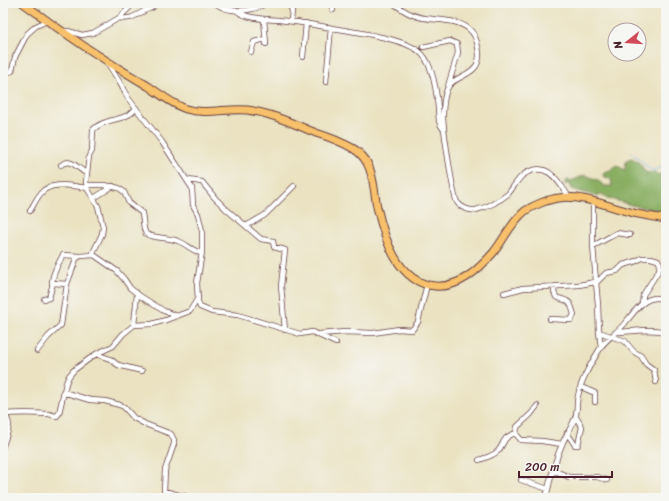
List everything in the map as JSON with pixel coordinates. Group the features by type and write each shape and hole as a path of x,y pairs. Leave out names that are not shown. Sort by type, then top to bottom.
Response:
{"highway":[{"path":"23,3 32,6 47,21 61,31 172,102 187,109 201,111 237,110 257,112 290,123 358,151 364,158 372,175 381,220 394,253 406,272 420,282 442,286 451,285 467,278 493,252 514,223 525,211 561,197 569,197 593,202 666,219"}],"street":[{"path":"61,31 88,35 119,18 134,3"},
{"path":"119,18 125,19 135,17 142,11 153,7 151,3"},
{"path":"215,3 227,9 237,10 250,9 267,3"},
{"path":"288,3 292,10 291,21"},
{"path":"333,10 334,3"},
{"path":"393,3 417,17 464,25 473,33 478,48 478,63 473,70 452,83 448,88"},
{"path":"237,10 252,16 306,23 382,37 403,44 421,53 430,69 437,94 439,121 444,130"},
{"path":"251,52 254,42 265,42 264,18"},
{"path":"3,74 12,72 15,57 27,34 36,26 47,21"},
{"path":"303,56 306,23"},
{"path":"326,82 331,28"},
{"path":"423,47 450,41 457,44 458,53 448,88 443,116 454,195 458,204 472,210 490,206 507,195 524,175 535,170 542,169 556,178 569,197"},
{"path":"105,59 128,98 162,142 192,188 193,205 198,214 202,231 202,253 197,283 199,305 203,309 212,312 238,315 300,334 309,332 318,334 336,344"},
{"path":"92,254 102,234 103,227 99,209 87,186 86,173 89,156 92,151 93,131 94,128 106,121 132,113 136,108"},
{"path":"61,164 71,162 86,173"},
{"path":"188,180 202,182 215,198 261,239 273,241 274,247 286,251 281,286 285,330"},
{"path":"30,211 43,191 48,188 64,185 113,186 122,189 129,203 142,213 144,230 146,234 178,241 186,244 195,251 202,253"},
{"path":"94,198 113,186"},
{"path":"246,226 265,214 294,186"},
{"path":"593,202 595,283 601,347"},
{"path":"593,246 617,233 630,235"},
{"path":"44,299 49,298 56,267 63,255 80,256 92,254 117,271 130,288 137,294 164,311 177,316"},
{"path":"37,351 61,324 68,284 76,259 80,256"},
{"path":"504,293 523,288 595,283 606,273 617,271 626,263 647,258 658,260 660,270 643,295 642,304"},
{"path":"52,284 68,284"},
{"path":"318,334 345,332 373,333 399,329 412,330 418,322 428,284"},
{"path":"550,319 571,320 574,315 569,301 556,297 554,292 555,286"},
{"path":"134,325 137,294"},
{"path":"546,498 553,470 562,444 576,417 578,398 585,376 601,347 617,332 642,304 654,297 666,300"},
{"path":"3,414 38,413 56,416 59,412 63,392 71,373 96,354 113,346 123,334 134,325 152,324 177,316 191,310 198,298"},
{"path":"617,332 654,330 663,331 666,333"},
{"path":"599,332 625,340 632,351 641,356 655,372 656,382"},
{"path":"96,354 110,359 118,365 142,372"},
{"path":"581,387 595,393 595,402"},
{"path":"63,392 90,400 105,401 120,405 124,407 134,418 144,424 171,434 174,444 165,470 164,491 190,498"},
{"path":"537,406 517,427 516,434 521,440 562,444"},
{"path":"3,414 7,418 9,425 3,446"},
{"path":"567,433 575,445 578,445 582,427 576,417"},
{"path":"479,460 495,453 499,450 502,443 508,436 516,434"},
{"path":"553,470 569,477 597,477 607,480"},
{"path":"521,480 548,489"}],"green space":[{"path":"631,158 640,163 644,170 648,173 655,172 658,175 666,172 666,212 631,205 602,195 596,196 572,189 570,184 564,184 567,180 571,181 585,175 598,180 604,186 612,186 611,179 603,176 604,172 611,170 616,165 625,170 626,160"}],"waterway":[{"path":"631,153 652,171 662,167 666,163"}]}
